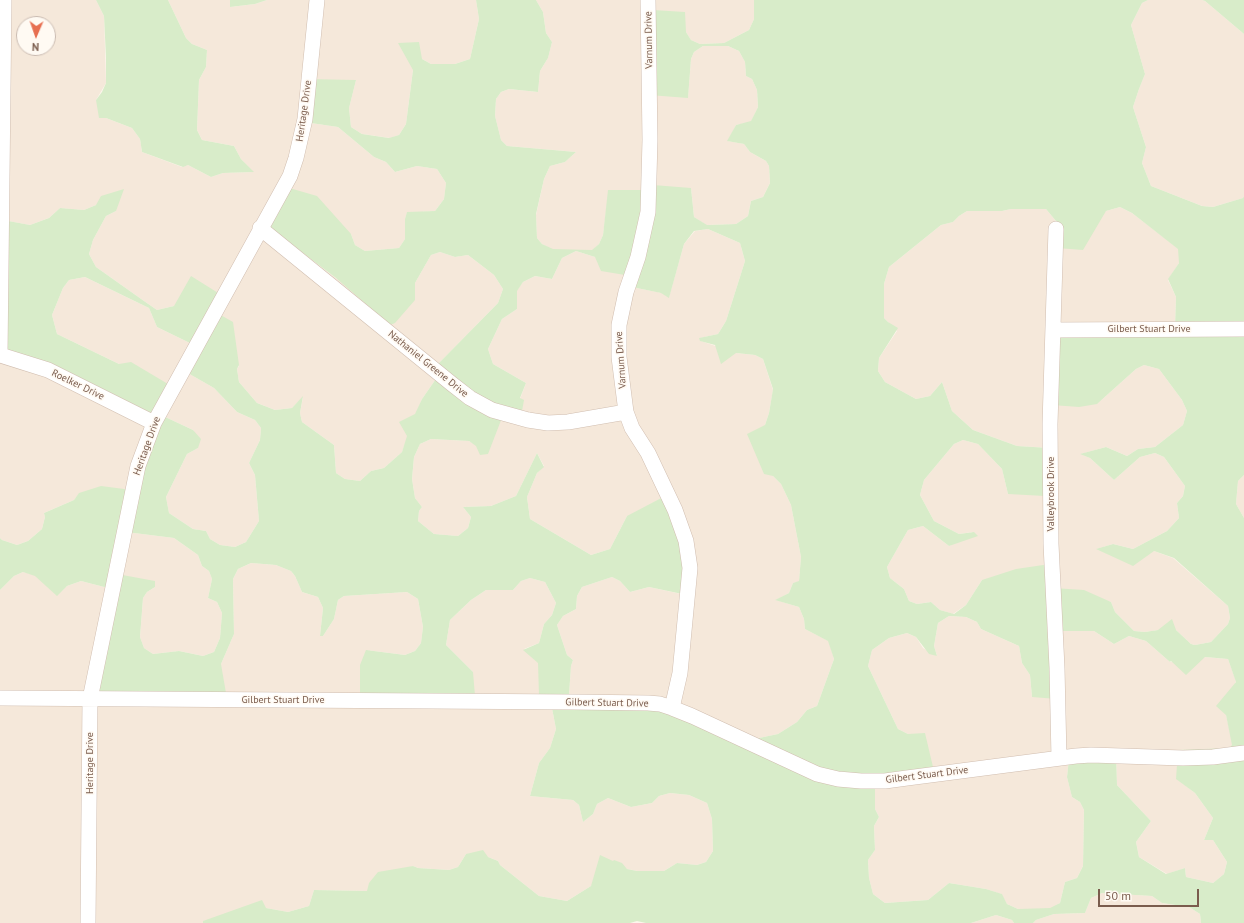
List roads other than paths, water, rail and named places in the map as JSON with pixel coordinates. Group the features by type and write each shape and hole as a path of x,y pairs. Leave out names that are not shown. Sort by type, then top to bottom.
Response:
{"street":[{"path":"0,355 4,0"},
{"name":"Heritage Drive","path":"88,923 90,699 138,466 154,422 290,176 302,138 305,119 316,0"},
{"name":"Varnum Drive","path":"648,0 650,133 648,212 638,257 626,292 619,325 619,357 626,412 632,428 648,453 675,510 686,541 690,568 680,673 672,708"},
{"name":"Nathaniel Greene Drive","path":"260,228 452,384 470,398 492,410 528,420 548,423 568,422 626,412"},
{"name":"Valleybrook Drive","path":"1056,229 1050,419 1051,544 1057,668 1059,758"},
{"name":"Gilbert Stuart Drive","path":"1053,330 1244,329"},
{"name":"Roelker Drive","path":"0,355 48,370 154,422"},
{"name":"Gilbert Stuart Drive","path":"0,698 626,702 660,704 692,716 817,774 838,779 861,781 885,781 1091,755 1190,758 1244,753"}]}
